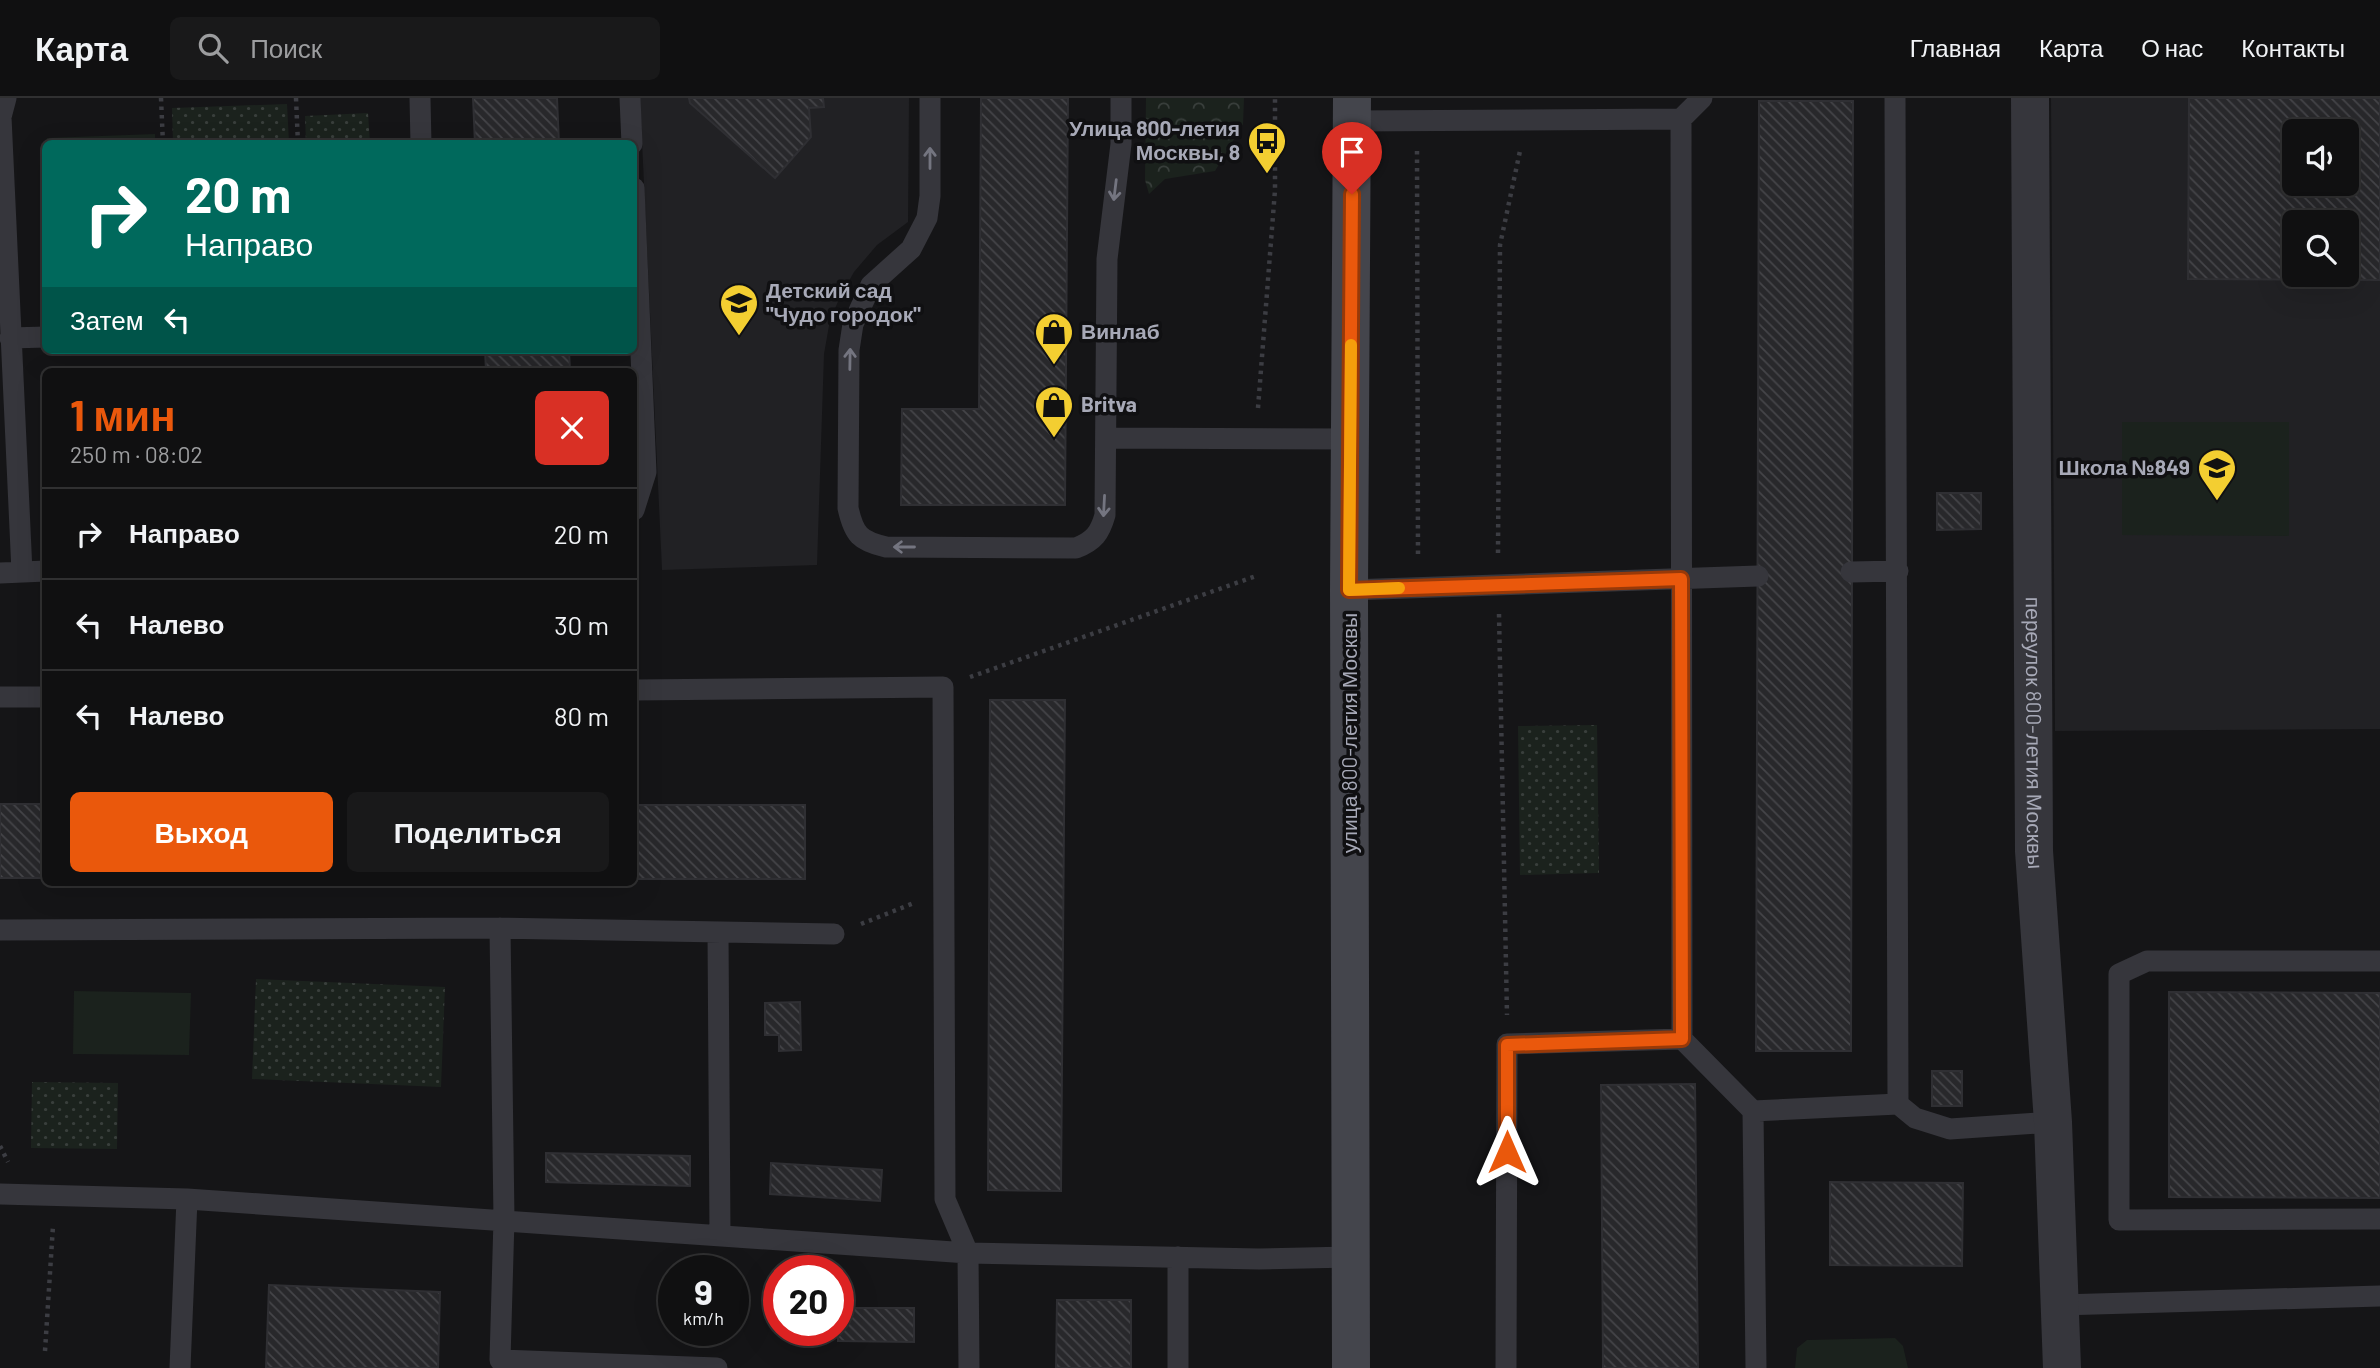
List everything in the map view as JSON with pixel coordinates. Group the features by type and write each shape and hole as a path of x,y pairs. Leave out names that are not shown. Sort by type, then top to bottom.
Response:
{"main road":[{"name":"улица 800-летия Москвы","path":"1350,1368 1349,590 1352,109"}],"street":[{"name":"переулок 800-летия Москвы","path":"2030,98 2034,851 2053,1122 2062,1368"}],"lane":[{"path":"6,98 1,117 22,572"},
{"path":"420,98 421,140"},
{"path":"629,98 632,140"},
{"path":"930,98 930,196 926,218 911,249 871,285 853,324 849,350 848,508 853,528 866,542 887,547 1076,548 1090,543 1100,532 1105,515 1107,259 1121,144 1121,98"},
{"path":"1702,98 1681,119 1682,1039 1753,1111 1756,1368"},
{"path":"1895,98 1898,1104"},
{"path":"1352,109 1417,119 1527,109 1681,119"},
{"path":"637,259 646,472 637,500"},
{"path":"10,338 42,337"},
{"path":"1105,438 1350,439"},
{"path":"1851,572 1898,570"},
{"path":"0,573 42,571"},
{"path":"1349,590 1758,576"},
{"path":"637,690 943,687 945,1199 968,1253 969,1368"},
{"path":"0,697 42,696"},
{"path":"0,930 500,929 834,934"},
{"path":"500,929 504,1220 500,1360 717,1368"},
{"path":"718,932 720,1235"},
{"path":"2380,961 2147,961 2119,974 2119,1220 2380,1219"},
{"path":"1506,1368 1507,1045 1682,1039"},
{"path":"1753,1111 1898,1104 1915,1118 1950,1129 2053,1122"},
{"path":"0,1194 187,1199 968,1253 1350,1257"},
{"path":"180,1368 187,1199"},
{"path":"1178,1257 1178,1368"},
{"path":"2060,1305 2380,1296"}],"path":[{"path":"161,98 163,140"},
{"path":"296,98 298,140"},
{"path":"1256,439 1275,190 1275,98"},
{"path":"1417,119 1418,587"},
{"path":"943,687 1256,576"},
{"path":"834,934 944,891"},
{"path":"45,1351 54,1195"}],"shaded area":[{"name":"Детский сад \"Чудо городок\"","path":"640,98 909,98 908,222 877,245 854,272 830,320 824,354 817,565 662,570"},
{"name":"Школа №849","path":"2051,98 2380,98 2380,729 2055,731"}],"green space":[{"path":"1146,98 1244,98 1243,124 1215,171 1165,179 1149,194 1145,180"},
{"path":"287,104 289,140 173,140 172,108"},
{"path":"368,113 370,140 306,140 305,116"},
{"path":"155,134 155,140 47,138"},
{"path":"2122,422 2289,422 2289,536 2122,535"},
{"path":"1597,725 1599,873 1520,875 1518,726"},
{"path":"256,979 445,987 441,1087 252,1079"},
{"path":"74,991 191,993 189,1055 73,1054"},
{"path":"32,1082 118,1083 117,1149 31,1148"},
{"path":"1895,1338 1903,1346 1908,1368 1795,1368 1797,1348 1807,1340"}],"building":[{"path":"473,98 557,98 559,140 475,140"},
{"path":"689,98 823,98 824,107 809,108 811,137 775,178 690,103"},
{"path":"981,98 1068,98 1065,505 901,505 902,409 979,409"},
{"path":"2189,98 2380,98 2380,280 2359,280 2359,210 2282,210 2282,279 2188,279"},
{"path":"1759,101 1853,101 1851,1051 1756,1051"},
{"path":"485,354 569,354 570,368 486,368"},
{"path":"1937,493 1981,493 1981,529 1937,530"},
{"path":"990,700 1065,700 1061,1191 988,1190"},
{"path":"0,804 42,804 42,878 0,878"},
{"path":"637,805 805,805 805,879 637,879"},
{"path":"2169,992 2380,993 2380,1198 2169,1197"},
{"path":"800,1002 801,1050 779,1051 779,1035 765,1035 765,1003"},
{"path":"1932,1071 1962,1071 1962,1106 1932,1106"},
{"path":"1695,1084 1698,1368 1603,1368 1601,1085"},
{"path":"546,1153 690,1156 690,1186 546,1182"},
{"path":"771,1163 882,1170 880,1201 770,1194"},
{"path":"1830,1182 1963,1183 1962,1266 1830,1265"},
{"path":"269,1285 440,1292 438,1368 266,1368"},
{"path":"1057,1300 1131,1300 1131,1368 1056,1368"},
{"path":"854,1308 914,1308 914,1342 854,1341"}],"slow traffic":[{"path":"1351,345 1349,590 1399,588"}],"place":[{"name":"Улица 800-летия Москвы, 8","path":"1267,175"},
{"name":"Детский сад \"Чудо городок\"","path":"739,337"},
{"name":"Винлаб","path":"1054,366"},
{"name":"Britva","path":"1054,439"},
{"name":"Школа №849","path":"2217,502"}],"route":[{"path":"1352,194 1349,590 1681,579 1682,1039 1507,1045 1507,1152"}]}
